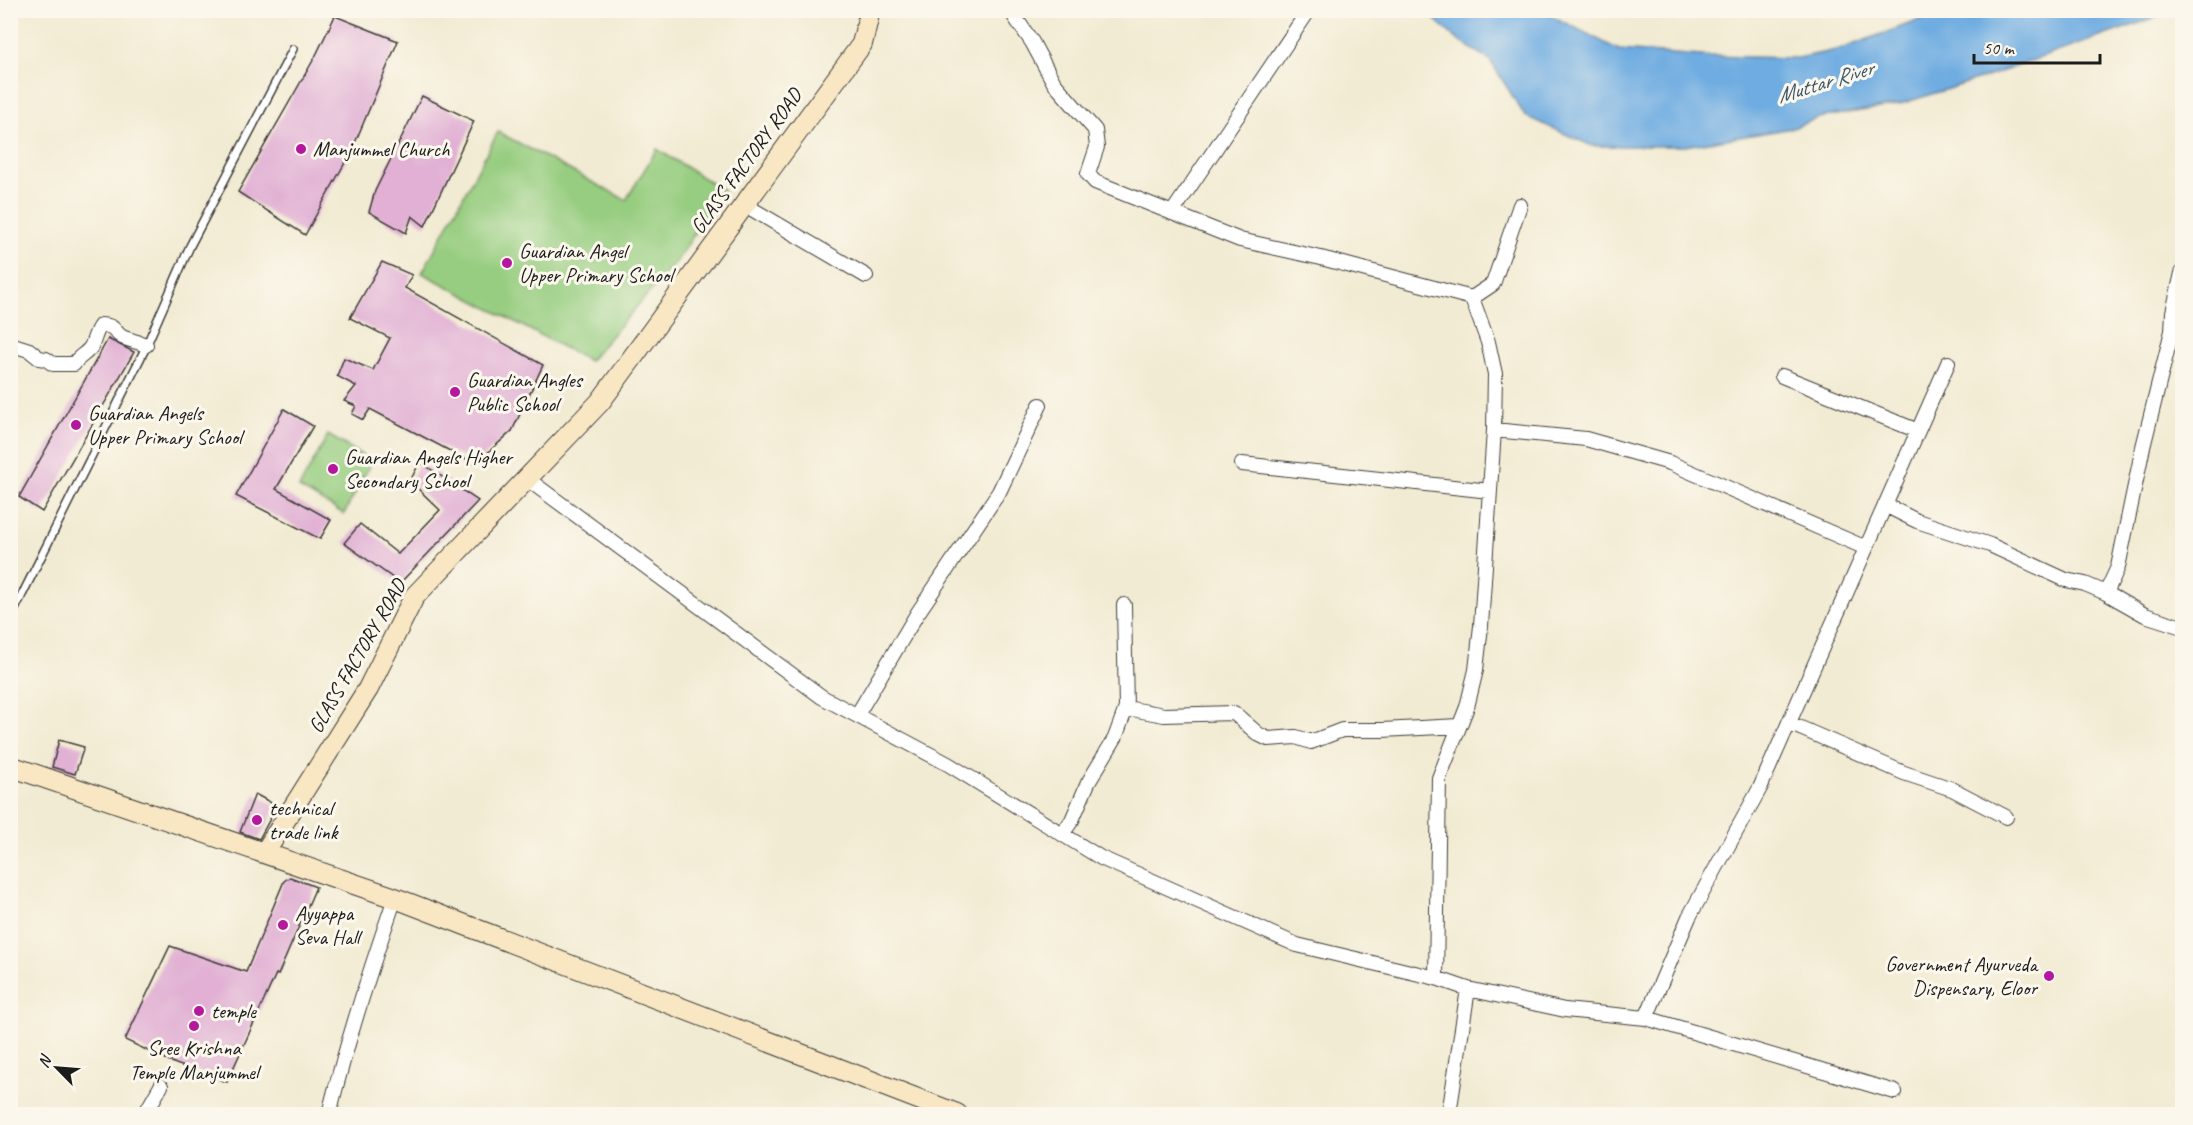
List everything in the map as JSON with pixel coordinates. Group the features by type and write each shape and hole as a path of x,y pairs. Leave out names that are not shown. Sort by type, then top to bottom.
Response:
{"main road":[{"name":"GLASS FACTORY ROAD","path":"265,852 368,689 414,597 600,402 862,44 870,10"},
{"path":"10,766 395,898 926,1110 957,1114"}],"street":[{"path":"1010,10 1032,42 1054,83 1095,130 1097,147 1088,174 1095,182 1240,240 1321,258 1473,298 1493,284 1520,205"},
{"path":"1172,213 1309,10"},
{"path":"745,205 866,276"},
{"path":"2106,593 2118,567 2143,447 2172,331 2182,273"},
{"path":"1436,978 1439,778 1467,707 1476,670 1494,430 1495,374 1488,342 1473,298"},
{"path":"10,344 29,350 39,358 64,365 74,364 78,357 85,353 92,345 94,336 101,325 110,326 122,337 146,345"},
{"path":"1646,1018 1689,917 1760,788 1948,363"},
{"path":"1782,376 1918,431"},
{"path":"856,715 916,614 999,492 1040,405"},
{"path":"1494,430 1586,440 1670,463 1866,548"},
{"path":"1242,464 1490,491"},
{"path":"526,478 822,697 948,764 1101,858 1297,945 1436,978 1468,989 1565,1011 1646,1018 1895,1092"},
{"path":"1885,505 1917,521 1990,545 2066,580 2085,584 2145,615 2182,627"},
{"path":"1063,833 1072,820 1088,783 1116,738 1126,708 1124,605"},
{"path":"1126,708 1164,715 1234,713 1258,734 1268,739 1296,737 1311,742 1342,730 1459,726"},
{"path":"1789,723 1904,773 1952,789 2006,817"},
{"path":"328,1114 358,1005 395,898"},
{"path":"1449,1114 1468,989"},
{"path":"145,1114 161,1086"}],"lane":[{"path":"10,618 146,345 190,246 293,49"}],"green space":[{"path":"498,132 626,200 657,149 723,190 676,262 589,361 422,273"},
{"path":"328,435 372,461 344,514 299,488"}],"water":[{"name":"Muttar River","path":"1425,11 1547,11 1552,16 1619,50 1702,56 1798,58 1841,49 1944,11 2174,11 1983,78 1897,105 1818,118 1793,128 1685,146 1592,146 1525,116 1490,60 1459,41"}],"building":[{"path":"335,16 398,41 352,150 305,235 238,192 315,57"},
{"path":"422,96 474,121 425,226 412,216 406,233 369,212 375,191"},
{"path":"382,262 412,275 405,288 543,365 512,431 475,464 370,409 363,420 352,414 356,406 344,401 356,386 337,376 344,358 373,370 390,338 350,318"},
{"name":"Guardian Angels Upper Primary School","path":"108,339 134,352 42,512 19,497"},
{"path":"284,409 313,426 276,489 331,520 320,539 236,496"},
{"path":"420,462 478,501 400,583 344,543 360,524 398,554 440,510 410,481"},
{"path":"59,740 84,747 75,774 52,767"},
{"name":"technical trade link","path":"255,794 277,806 259,839 240,832"},
{"name":"temple","path":"290,877 316,887 278,975 276,974 227,1082 176,1064 125,1040 170,946 246,972 284,881"}],"place":[{"name":"Manjummel Church","path":"301,149"},
{"name":"Guardian Angel Upper Primary School","path":"507,263"},
{"name":"Guardian Angles Public School","path":"455,392"},
{"name":"Guardian Angels Upper Primary School","path":"76,425"},
{"name":"Guardian Angels Higher Secondary School","path":"333,469"},
{"name":"technical trade link","path":"257,820"},
{"name":"Ayyappa Seva Hall","path":"283,925"},
{"name":"Government Ayurveda Dispensary, Eloor","path":"2049,976"},
{"name":"temple","path":"199,1011"},
{"name":"Sree Krishna Temple Manjummel","path":"194,1026"}]}
